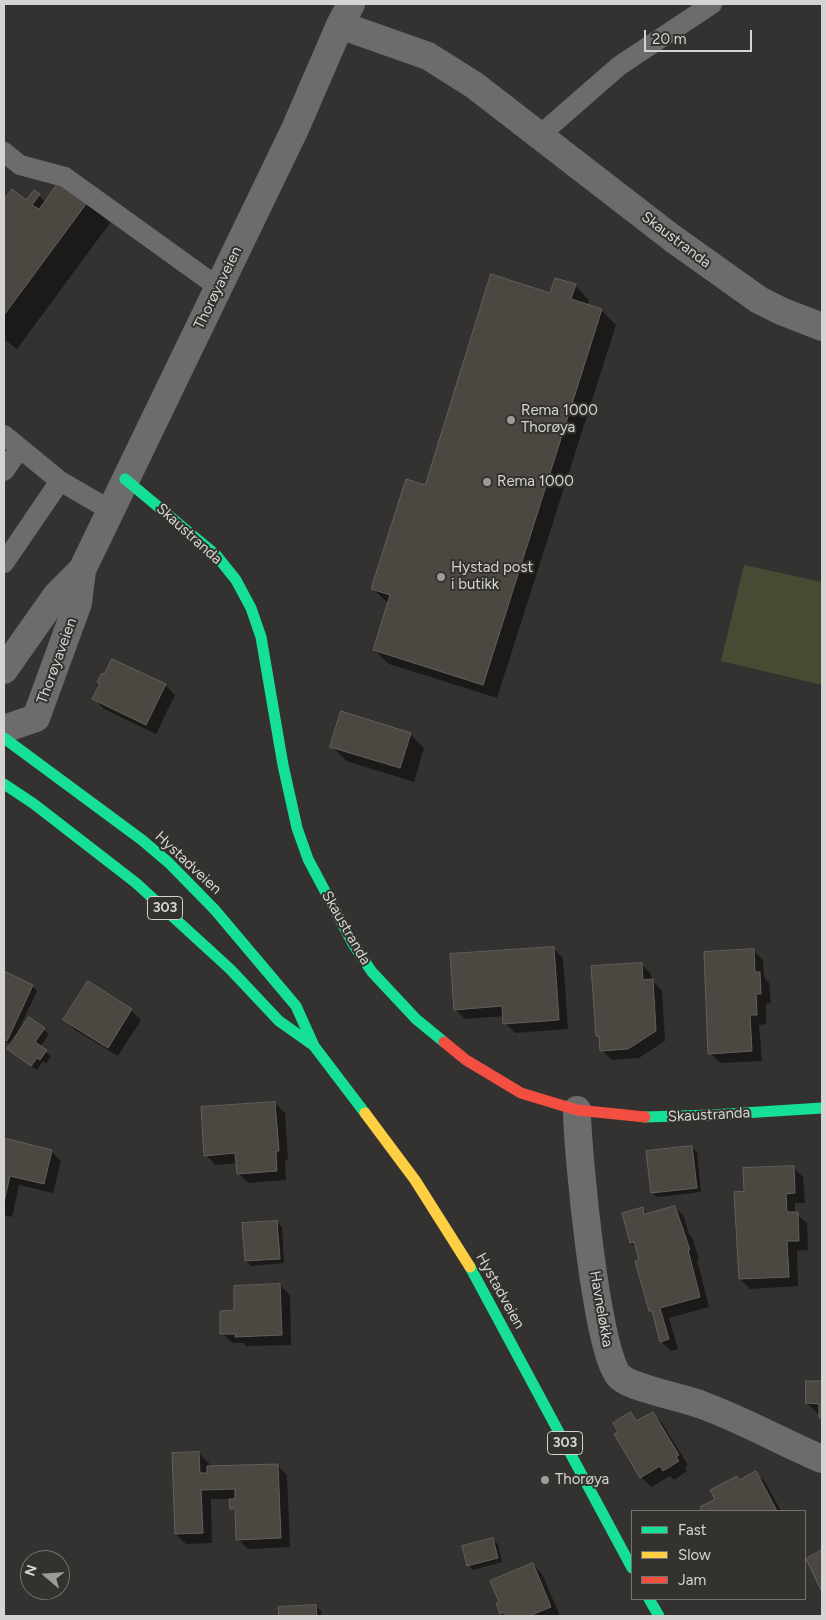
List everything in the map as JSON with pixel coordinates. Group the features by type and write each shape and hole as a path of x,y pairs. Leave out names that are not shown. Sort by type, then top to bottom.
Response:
{"main road":[{"name":"Skaustranda","path":"125,480 216,554 236,580 251,608 261,637 283,765 302,843 308,859 353,944 367,965 416,1019 466,1060 522,1093 577,1110 647,1117 822,1108"},
{"name":"Hystadveien","path":"4,738 142,840 169,863 215,910 296,1006 314,1046 409,1173 470,1267 631,1566"},
{"name":"Hystadveien","path":"4,784 136,882 230,968 279,1021 314,1046"},
{"path":"650,1600 659,1616"}],"street":[{"name":"Skaustranda","path":"345,14 428,56 474,85 672,238 759,300 822,327"},
{"name":"Thorøyaveien","path":"4,729 36,718 78,603 82,570 295,129 345,14"},
{"name":"Thorøyaveien","path":"4,670 56,596 82,570"},
{"name":"Havneløkka","path":"577,1110 581,1178 602,1328 608,1354 618,1376 630,1383 701,1404 822,1459"}],"lane":[{"path":"540,135 619,66 712,4"},
{"path":"4,152 20,165 64,177 218,287"},
{"path":"4,435 60,481 110,510"},
{"path":"4,471 20,448"},
{"path":"4,563 60,481"}],"green space":[{"path":"744,565 822,582 822,685 721,661"}],"building":[{"path":"61,179 89,200 4,315 4,195 6,197 12,189 26,200 34,190 40,194 32,205 39,209"},
{"name":"Rema 1000","path":"491,274 550,293 555,278 576,284 571,299 602,309 483,685 373,650 390,595 371,589 406,479 425,485"},
{"path":"112,659 166,684 146,725 92,699 100,684 97,682"},
{"path":"341,711 411,733 400,768 330,747"},
{"path":"554,947 559,1020 503,1024 502,1006 454,1010 450,954"},
{"path":"754,949 755,972 760,972 761,994 756,994 757,1015 750,1015 752,1051 708,1054 704,952"},
{"path":"642,963 643,980 653,979 656,1031 628,1049 600,1051 599,1036 596,1036 591,966"},
{"path":"4,971 33,985 7,1041 4,1039"},
{"path":"88,981 132,1009 108,1048 63,1020"},
{"path":"29,1017 45,1028 35,1042 47,1050 40,1060 37,1058 31,1066 7,1049"},
{"path":"275,1102 279,1151 276,1151 277,1171 237,1174 235,1153 204,1156 201,1107"},
{"path":"4,1138 52,1150 44,1184 10,1176 4,1202"},
{"path":"692,1146 697,1188 651,1193 646,1151"},
{"path":"794,1166 795,1193 786,1194 787,1212 798,1212 799,1241 787,1241 789,1277 739,1279 734,1192 744,1191 743,1168"},
{"path":"675,1206 690,1250 688,1250 700,1297 660,1308 669,1339 660,1342 635,1261 639,1260 634,1242 630,1243 622,1213 643,1207 644,1214"},
{"path":"277,1221 280,1259 245,1261 242,1223"},
{"path":"280,1284 282,1335 235,1337 236,1334 220,1334 220,1311 234,1310 234,1286"},
{"path":"806,1381 822,1381 822,1418 819,1418 819,1404 806,1403"},
{"path":"631,1412 636,1421 653,1412 679,1455 676,1457 679,1461 663,1471 660,1466 640,1478 614,1434 618,1432 613,1423"},
{"path":"199,1452 200,1473 207,1473 207,1466 278,1464 281,1538 236,1540 235,1509 230,1509 229,1499 235,1499 235,1489 201,1490 203,1533 175,1534 172,1453"},
{"path":"756,1471 776,1510 702,1510 700,1507 715,1499 710,1490 737,1476 739,1480"},
{"path":"493,1538 498,1558 467,1566 462,1546"},
{"path":"822,1550 822,1592 806,1559"},
{"path":"533,1563 551,1607 529,1616 505,1616 503,1612 500,1614 496,1603 499,1602 490,1581"},
{"path":"316,1605 317,1616 279,1616 278,1607"}],"traffic: fast":[{"path":"125,479 216,555 236,580 251,608 261,637 283,765 297,828 308,859 353,944 372,972 416,1019 444,1042"},
{"path":"4,738 142,840 169,863 215,910 296,1006 314,1046 365,1113"},
{"path":"4,784 34,804 136,883 230,969 279,1021 313,1045"},
{"path":"645,1117 822,1108"},
{"path":"470,1267 631,1566"},
{"path":"650,1600 659,1616"}],"traffic: slow":[{"path":"365,1113 415,1180 470,1267"}],"traffic: jam":[{"path":"444,1042 466,1060 521,1093 577,1110 645,1117"}],"place":[{"name":"Rema 1000 Thorøya","path":"511,420"},
{"name":"Rema 1000","path":"487,482"},
{"name":"Hystad post i butikk","path":"441,577"},
{"name":"Thorøya","path":"545,1480"}]}
